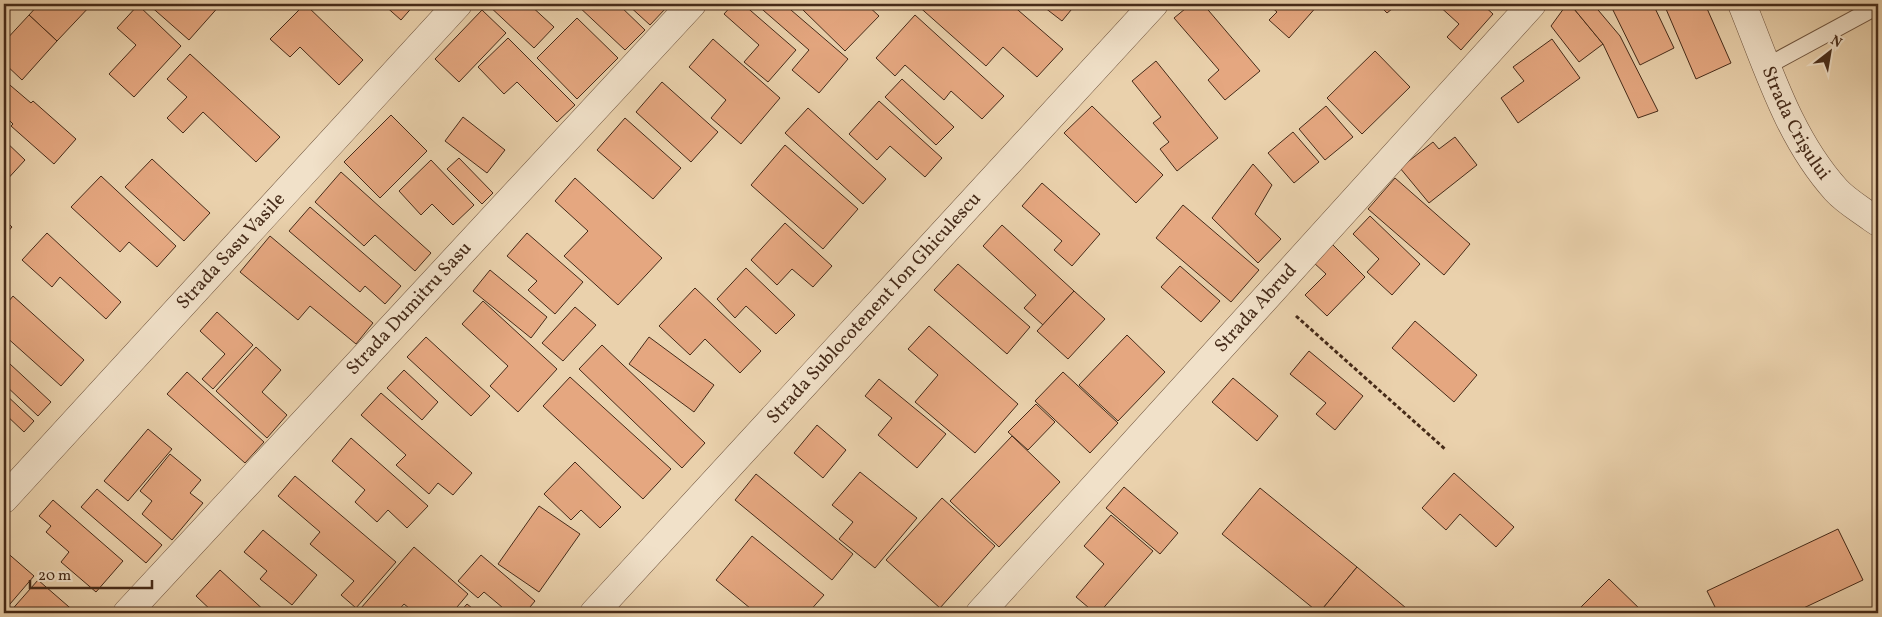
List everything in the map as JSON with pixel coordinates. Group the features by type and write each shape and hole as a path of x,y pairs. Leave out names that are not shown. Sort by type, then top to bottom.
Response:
{"street":[{"name":"Strada Sasu Vasile","path":"4,498 458,4"},
{"name":"Strada Dumitru Sasu","path":"126,613 692,4"},
{"name":"Strada Sublocotenent Ion Ghiculescu","path":"594,613 1154,4"},
{"name":"Strada Abrud","path":"980,613 1532,4"},
{"name":"Strada Crișului","path":"1742,4 1785,110 1807,152 1837,191 1878,222"}],"lane":[{"path":"1767,66 1878,6"}],"path":[{"path":"1270,293 1445,449"}],"building":[{"path":"39,4 92,4 57,41 29,15"},
{"path":"148,4 221,4 189,40"},
{"path":"305,4 363,60 339,85 300,47 290,57 270,39"},
{"path":"383,4 415,4 401,20"},
{"path":"487,4 529,4 554,27 534,48"},
{"path":"578,4 618,4 645,30 625,50"},
{"path":"627,4 662,4 666,8 650,25"},
{"path":"733,4 743,4 796,50 768,82 744,62 759,45 724,14"},
{"path":"756,4 784,4 848,59 819,93 792,70 809,50"},
{"path":"807,4 866,4 879,16 845,51 802,9"},
{"path":"916,4 1011,4 1063,49 1037,77 1003,47 986,66"},
{"path":"1040,4 1076,4 1062,21"},
{"path":"1191,4 1203,4 1260,71 1225,100 1208,80 1219,70 1174,18"},
{"path":"1268,4 1318,5 1289,38 1269,20 1277,12"},
{"path":"1378,4 1398,4 1387,13"},
{"path":"1437,4 1482,4 1493,14 1461,50 1447,37 1459,24"},
{"path":"1567,4 1570,4 1603,44 1579,62 1551,26"},
{"path":"1570,4 1593,4 1620,36 1658,111 1638,118 1603,44"},
{"path":"1610,4 1653,4 1674,48 1640,65"},
{"path":"1677,4 1705,4 1731,63 1696,79 1666,9"},
{"path":"138,5 181,46 134,97 109,74 136,45 117,28"},
{"path":"482,10 506,33 459,82 435,59"},
{"path":"29,15 57,41 22,80 4,63 4,42"},
{"path":"915,15 1004,96 982,119 951,91 944,100 905,65 895,76 876,58"},
{"path":"577,18 618,58 577,99 537,58"},
{"path":"508,38 575,105 557,122 517,82 504,94 478,67"},
{"path":"713,39 780,98 741,144 711,118 726,100 689,67"},
{"path":"1552,39 1580,78 1518,123 1501,98 1524,81 1513,67"},
{"path":"1375,51 1410,87 1362,134 1327,98"},
{"path":"190,54 280,137 256,162 203,112 183,133 167,118 187,97 167,79"},
{"path":"1156,61 1218,138 1177,171 1160,149 1169,142 1153,123 1161,117 1132,81"},
{"path":"902,79 954,127 936,145 885,97"},
{"path":"4,80 31,103 33,101 76,139 54,164 11,126 13,124 7,118 4,122"},
{"path":"662,82 718,132 691,162 636,112"},
{"path":"879,101 942,158 925,177 890,146 877,160 849,134"},
{"path":"1092,106 1163,175 1136,203 1064,133"},
{"path":"1326,106 1353,137 1325,160 1299,129"},
{"path":"808,108 886,179 863,204 785,133"},
{"path":"391,115 427,151 380,198 344,162"},
{"path":"463,117 505,150 487,173 445,141"},
{"path":"625,118 681,168 653,199 597,150"},
{"path":"1293,132 1319,162 1294,183 1268,153"},
{"path":"1455,137 1477,165 1429,203 1400,168 1433,142 1439,149"},
{"path":"4,140 25,160 4,183"},
{"path":"785,145 858,209 823,249 751,185"},
{"path":"459,158 493,193 482,204 447,169"},
{"path":"152,159 210,213 184,241 125,187"},
{"path":"431,160 474,205 453,225 432,204 421,215 399,191"},
{"path":"1253,164 1272,185 1255,214 1281,239 1258,263 1212,218"},
{"path":"341,172 431,253 415,271 375,235 364,246 315,202"},
{"path":"101,176 176,246 157,267 129,242 120,252 71,207"},
{"path":"575,178 662,258 618,305 564,256 588,231 555,201"},
{"path":"1395,178 1470,244 1444,275 1368,209"},
{"path":"1042,183 1100,234 1072,266 1054,250 1062,241 1022,206"},
{"path":"1183,205 1259,270 1231,302 1156,238"},
{"path":"310,207 401,286 385,304 365,286 360,292 289,231"},
{"path":"1370,216 1420,264 1392,295 1367,272 1379,259 1353,234"},
{"path":"4,219 12,227 4,236"},
{"path":"785,223 832,266 813,287 792,269 777,285 751,260"},
{"path":"1002,225 1074,291 1043,325 1024,308 1036,295 983,246"},
{"path":"47,233 121,302 106,319 60,277 52,287 22,260"},
{"path":"527,233 583,282 555,314 528,290 537,281 507,256"},
{"path":"270,236 373,323 356,344 310,306 298,320 240,272"},
{"path":"1331,243 1365,277 1327,316 1305,295 1326,274 1313,262"},
{"path":"958,264 1030,327 1007,354 934,290"},
{"path":"1180,266 1220,301 1201,322 1161,287"},
{"path":"746,268 795,315 776,334 746,306 735,318 717,299"},
{"path":"490,270 547,317 531,338 473,291"},
{"path":"695,288 761,351 740,373 705,339 690,355 659,326"},
{"path":"1074,291 1105,319 1068,359 1037,331"},
{"path":"13,296 84,360 61,386 4,335 4,307"},
{"path":"483,301 557,369 518,412 490,386 508,366 462,324"},
{"path":"575,307 596,325 563,361 542,343"},
{"path":"217,312 253,345 213,389 202,379 225,354 200,331"},
{"path":"1415,321 1477,375 1454,402 1392,348"},
{"path":"929,326 1018,404 975,453 915,402 938,375 908,349"},
{"path":"1127,335 1165,372 1118,421 1079,385"},
{"path":"426,337 490,396 471,416 407,357"},
{"path":"649,337 714,385 694,412 629,364"},
{"path":"602,345 705,443 682,468 579,369"},
{"path":"256,347 281,370 262,392 287,415 267,438 216,391"},
{"path":"1309,351 1363,396 1335,430 1316,414 1326,403 1290,374"},
{"path":"10,364 51,402 38,416 4,384 4,371"},
{"path":"404,370 438,402 422,420 387,388"},
{"path":"187,372 264,442 245,463 167,394"},
{"path":"1063,372 1118,423 1090,453 1035,401"},
{"path":"570,377 671,469 643,499 543,406"},
{"path":"1233,378 1278,416 1257,441 1212,402"},
{"path":"879,379 946,434 917,468 878,435 892,418 865,396"},
{"path":"4,393 34,421 24,432 4,413"},
{"path":"381,393 472,473 453,495 438,483 429,494 396,465 406,455 361,415"},
{"path":"1036,404 1055,422 1028,450 1008,432"},
{"path":"817,425 846,450 823,478 794,453"},
{"path":"148,429 172,449 128,501 104,481"},
{"path":"1012,436 1060,482 999,547 950,501"},
{"path":"351,438 428,506 407,528 388,510 377,522 355,502 365,490 332,461"},
{"path":"170,454 201,480 190,493 203,503 172,540 142,514 152,501 140,491"},
{"path":"575,462 621,507 600,528 581,510 571,520 544,494"},
{"path":"860,472 917,518 875,568 839,539 853,522 832,505"},
{"path":"1454,473 1514,527 1496,547 1460,514 1446,530 1422,508"},
{"path":"756,474 853,554 832,580 735,500"},
{"path":"295,476 396,562 356,608 341,595 354,581 310,544 320,532 278,496"},
{"path":"1124,487 1178,533 1160,554 1106,508"},
{"path":"1260,488 1357,567 1319,613 1222,534"},
{"path":"97,489 162,545 146,563 81,507"},
{"path":"942,498 995,546 940,608 886,560"},
{"path":"53,500 123,561 96,592 61,562 69,552 46,532 51,526 39,516"},
{"path":"539,506 580,534 539,592 498,564"},
{"path":"1111,515 1153,551 1099,613 1095,613 1076,597 1104,564 1084,546"},
{"path":"1838,529 1863,580 1793,613 1718,613 1707,591"},
{"path":"263,530 317,575 292,605 260,579 267,571 244,552"},
{"path":"752,536 824,595 808,613 756,613 716,580"},
{"path":"414,547 468,594 452,613 415,613 404,604 396,613 368,613 361,608"},
{"path":"4,550 34,576 4,611"},
{"path":"481,555 535,601 525,613 509,613 484,592 478,598 458,581"},
{"path":"1357,567 1412,613 1319,613"},
{"path":"220,570 267,613 214,613 196,596"},
{"path":"1609,579 1644,613 1581,613 1578,610"},
{"path":"38,580 76,613 9,613"},
{"path":"467,604 478,613 459,613"}]}
